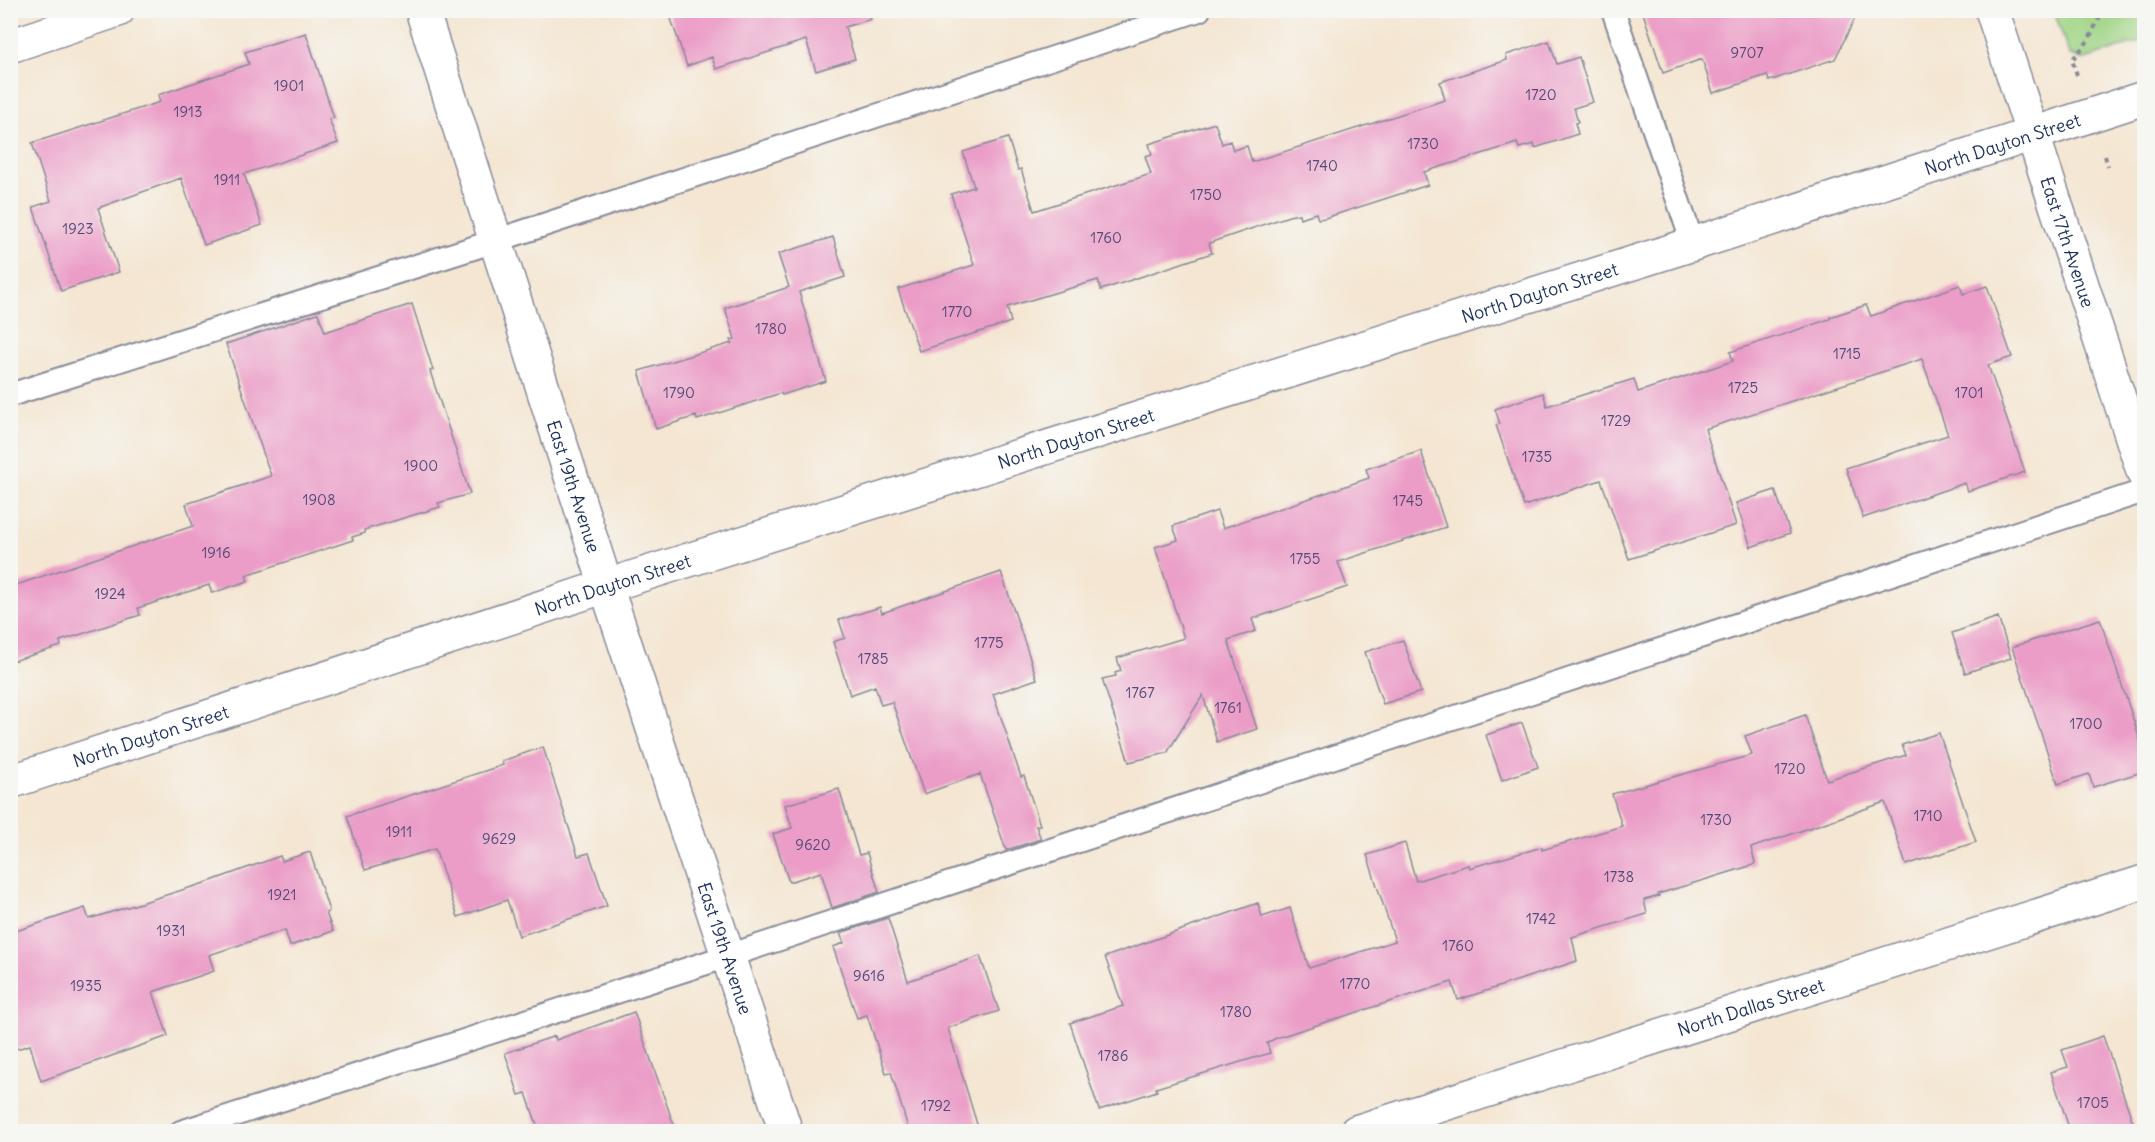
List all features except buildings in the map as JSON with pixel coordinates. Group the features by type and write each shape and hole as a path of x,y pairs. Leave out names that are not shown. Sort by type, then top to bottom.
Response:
{"street":[{"path":"10,46 118,10"},
{"name":"East 19th Avenue","path":"422,10 606,586 786,1131"},
{"name":"East 17th Avenue","path":"1992,10 2145,474"},
{"name":"North Dayton Street","path":"10,782 606,586 1693,244 2145,98"},
{"name":"North Dallas Street","path":"1356,1131 2145,882"}],"lane":[{"path":"10,394 495,241 1199,10"},
{"path":"1613,10 1693,244"},
{"path":"182,1131 728,956 2145,491"}],"green space":[{"path":"2054,11 2144,11 2144,40 2082,60 2069,54"}]}
